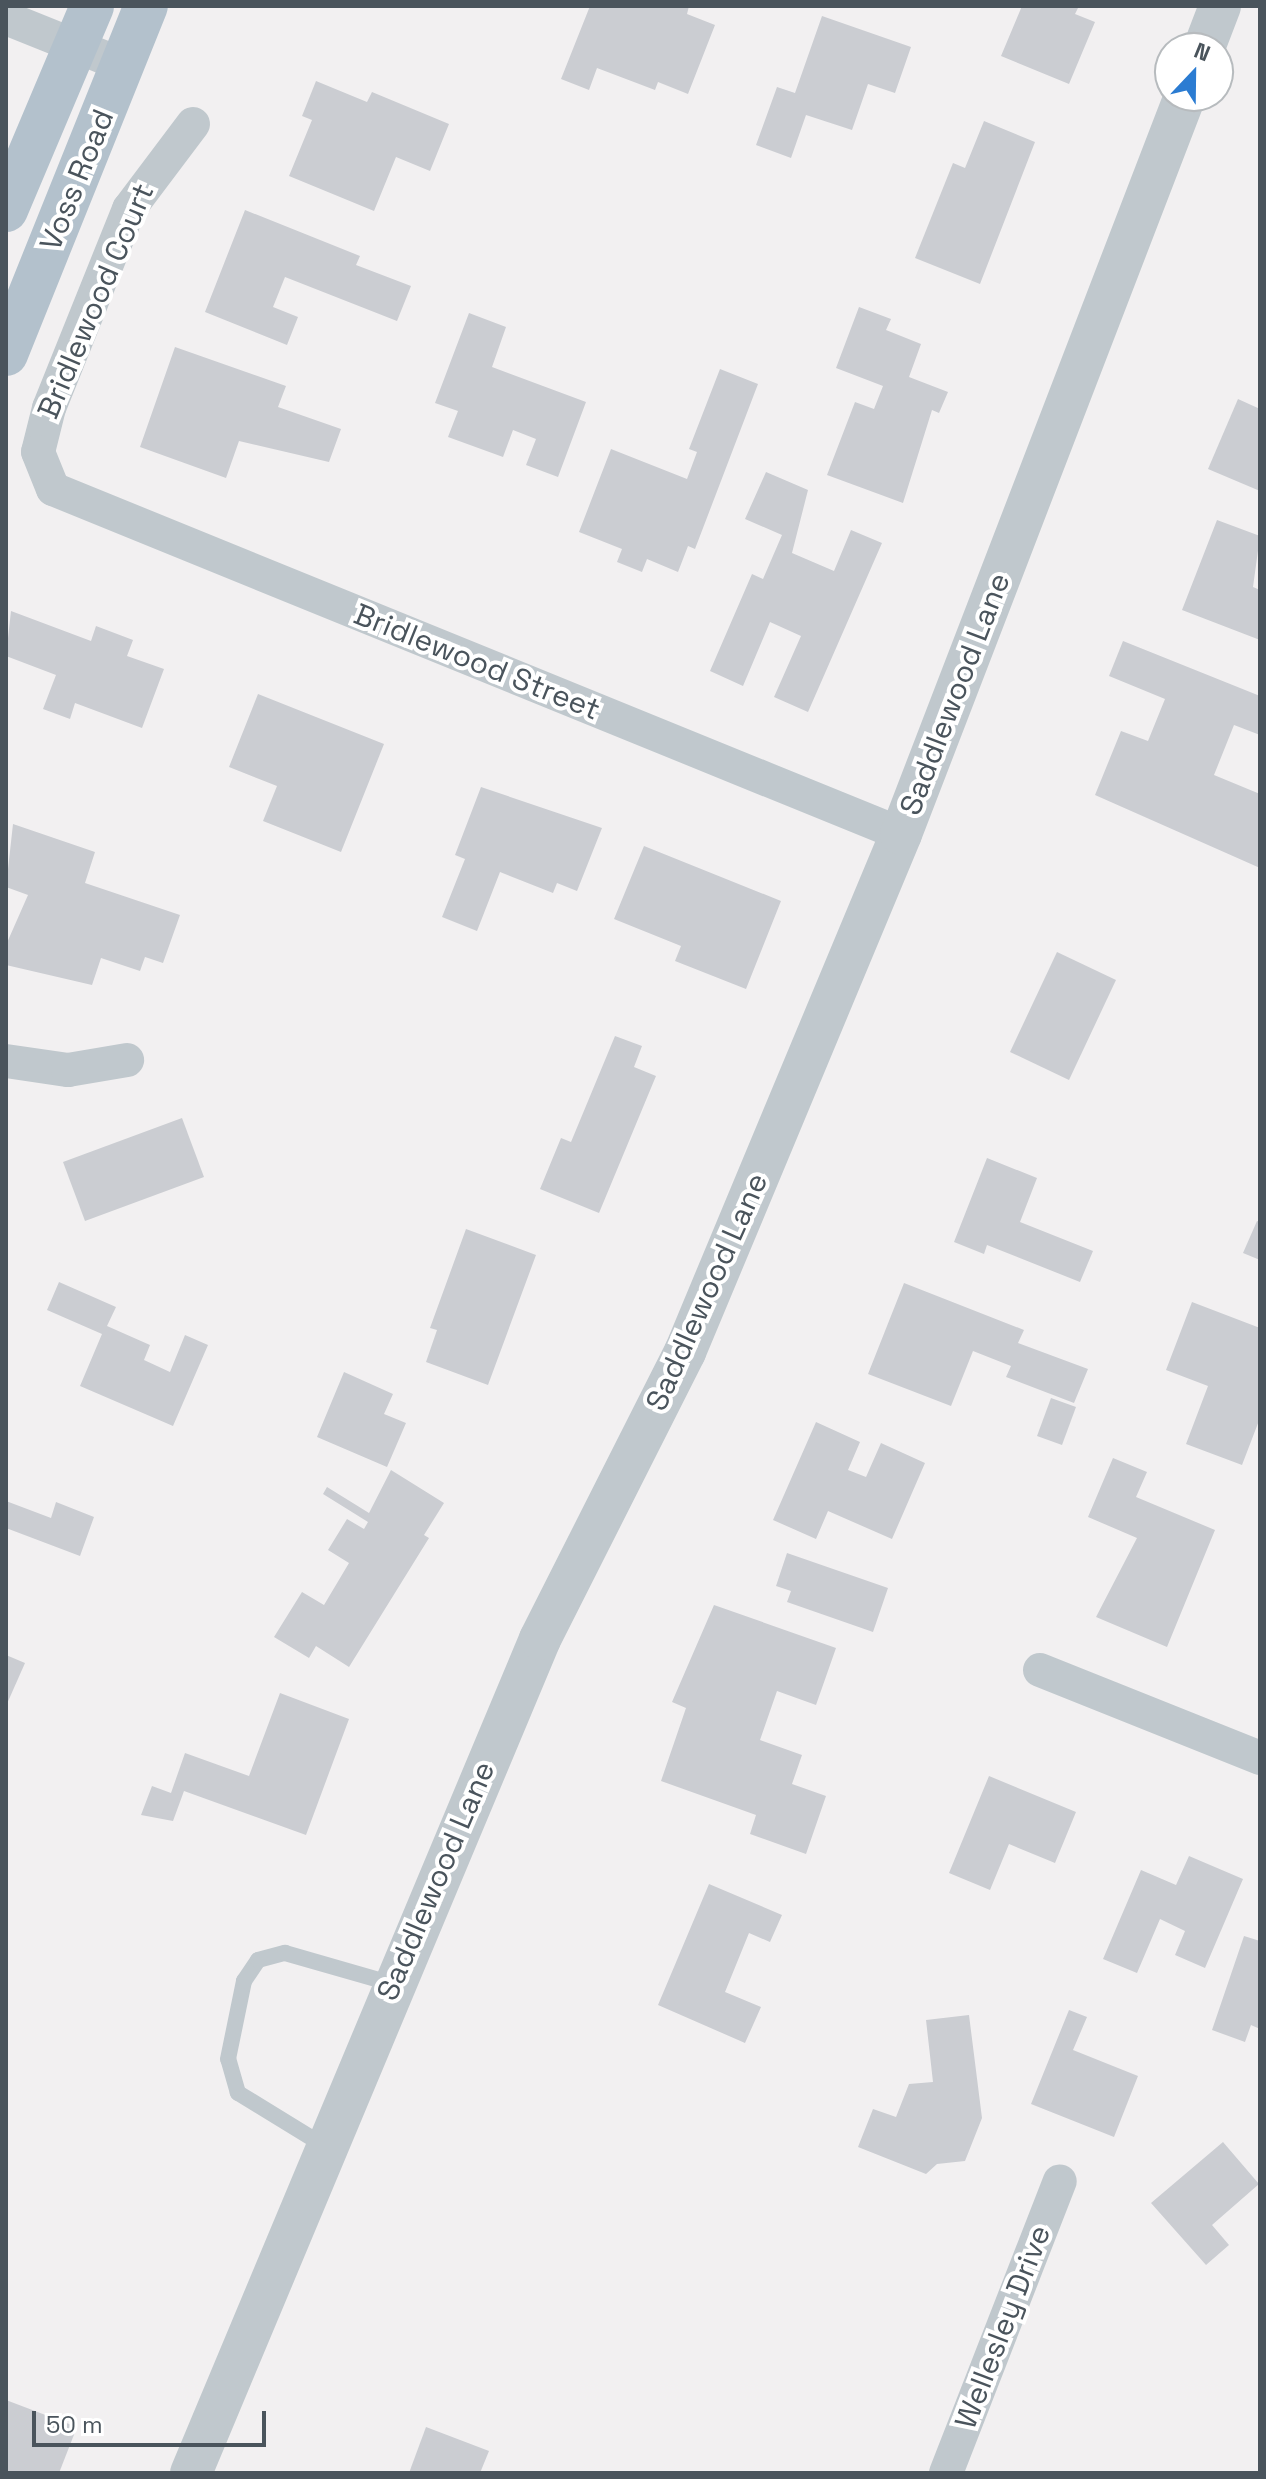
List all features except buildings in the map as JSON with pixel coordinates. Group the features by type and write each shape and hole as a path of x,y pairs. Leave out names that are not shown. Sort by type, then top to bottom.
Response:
{"main road":[{"name":"Voss Road","path":"6,210 92,6"},
{"name":"Voss Road","path":"6,354 146,6"}],"street":[{"path":"1210,32 1220,6"},
{"path":"6,18 123,65"},
{"name":"Saddlewood Lane","path":"191,2473 323,2145 540,1639 685,1352 901,834 1179,112"},
{"name":"Bridlewood Court","path":"53,489 38,452 49,408 129,209 193,124"},
{"name":"Bridlewood Street","path":"53,489 901,834"},
{"path":"6,1061 68,1070 127,1060"},
{"path":"1040,1670 1257,1749"},
{"name":"Wellesley Drive","path":"946,2473 1060,2181"}],"lane":[{"path":"323,2145 238,2093 228,2059 244,1981 258,1960 285,1953 393,1984"}]}
